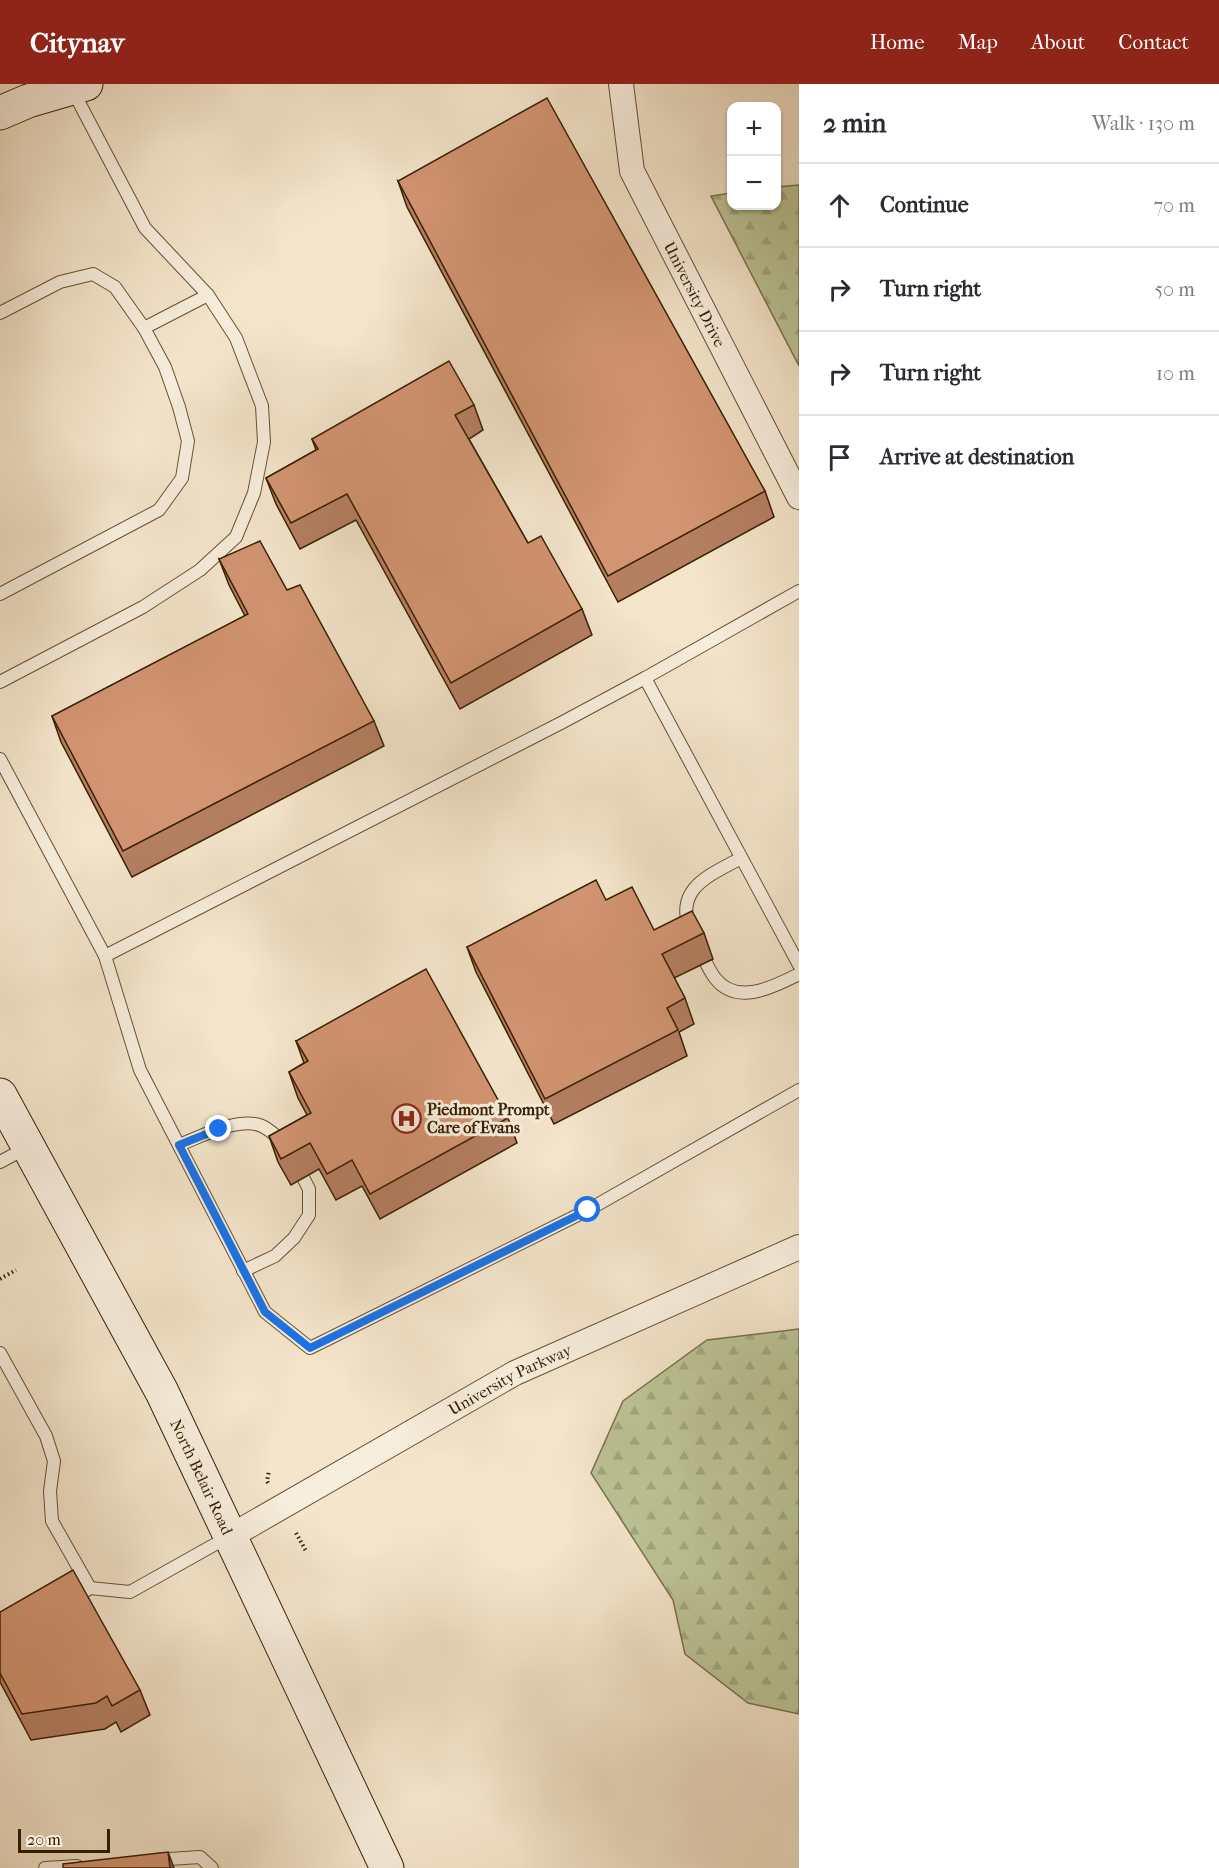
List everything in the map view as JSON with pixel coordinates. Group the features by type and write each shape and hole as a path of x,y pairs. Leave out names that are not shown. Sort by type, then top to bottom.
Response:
{"main road":[{"path":"0,113 76,85"},
{"name":"North Belair Road","path":"0,1095 162,1392 387,1868"}],"street":[{"name":"University Drive","path":"621,84 632,171 799,497"},
{"name":"University Parkway","path":"231,1536 515,1373 799,1247"}],"lane":[{"path":"0,682 143,607 200,570 236,537 254,493 264,442 262,405 236,338 208,295 145,228 76,85"},
{"path":"0,313 60,282 93,274 115,288 144,328 165,367 188,441 182,478 159,510 0,594"},
{"path":"144,328 208,295"},
{"path":"105,956 645,678 799,591"},
{"path":"645,678 799,965"},
{"path":"0,759 105,956 140,1070 243,1271 265,1312 310,1348 588,1210 799,1090"},
{"path":"741,858 697,884 691,892 686,912 690,931 715,978 724,986 735,991 746,993 767,990 799,974"},
{"path":"179,1145 219,1129 246,1123 262,1126 284,1143 309,1189 309,1215 294,1238 275,1256 243,1271"},
{"path":"0,1162 28,1147"},
{"path":"0,1353 46,1436 54,1461 50,1491 52,1521 90,1588"},
{"path":"60,1606 90,1588 130,1592 231,1536"},
{"path":"141,1861 200,1857 212,1868"},
{"path":"45,1868 93,1864"}],"path":[{"path":"0,1279 16,1270"},
{"path":"296,1533 306,1551"}],"green space":[{"path":"799,185 799,366 711,196 727,194 727,210 781,210 781,187"},
{"path":"799,1329 799,1714 748,1703 685,1654 673,1600 591,1473 623,1401 707,1340"}],"building":[{"path":"547,98 765,491 608,576 398,181"},
{"path":"449,361 474,405 455,415 528,543 541,536 582,609 451,683 347,494 291,523 266,478 318,449 312,439"},
{"path":"260,541 287,590 300,585 374,721 123,851 52,716 248,614 219,559"},
{"path":"596,880 606,900 632,887 654,930 692,911 704,933 662,954 685,998 667,1008 678,1030 545,1099 467,947"},
{"name":"Piedmont Prompt Care of Evans","path":"426,969 508,1118 370,1194 352,1160 327,1174 310,1143 281,1159 269,1136 311,1113 289,1072 308,1061 296,1041"},
{"path":"73,1570 140,1690 112,1706 107,1696 96,1703 22,1714 0,1673 0,1612"},
{"path":"168,1852 170,1868 63,1868 63,1864"}],"place":[{"name":"Piedmont Prompt Care of Evans","path":"406,1118"}],"route":[{"path":"219,1129 179,1145 265,1312 310,1348 588,1210"}]}
